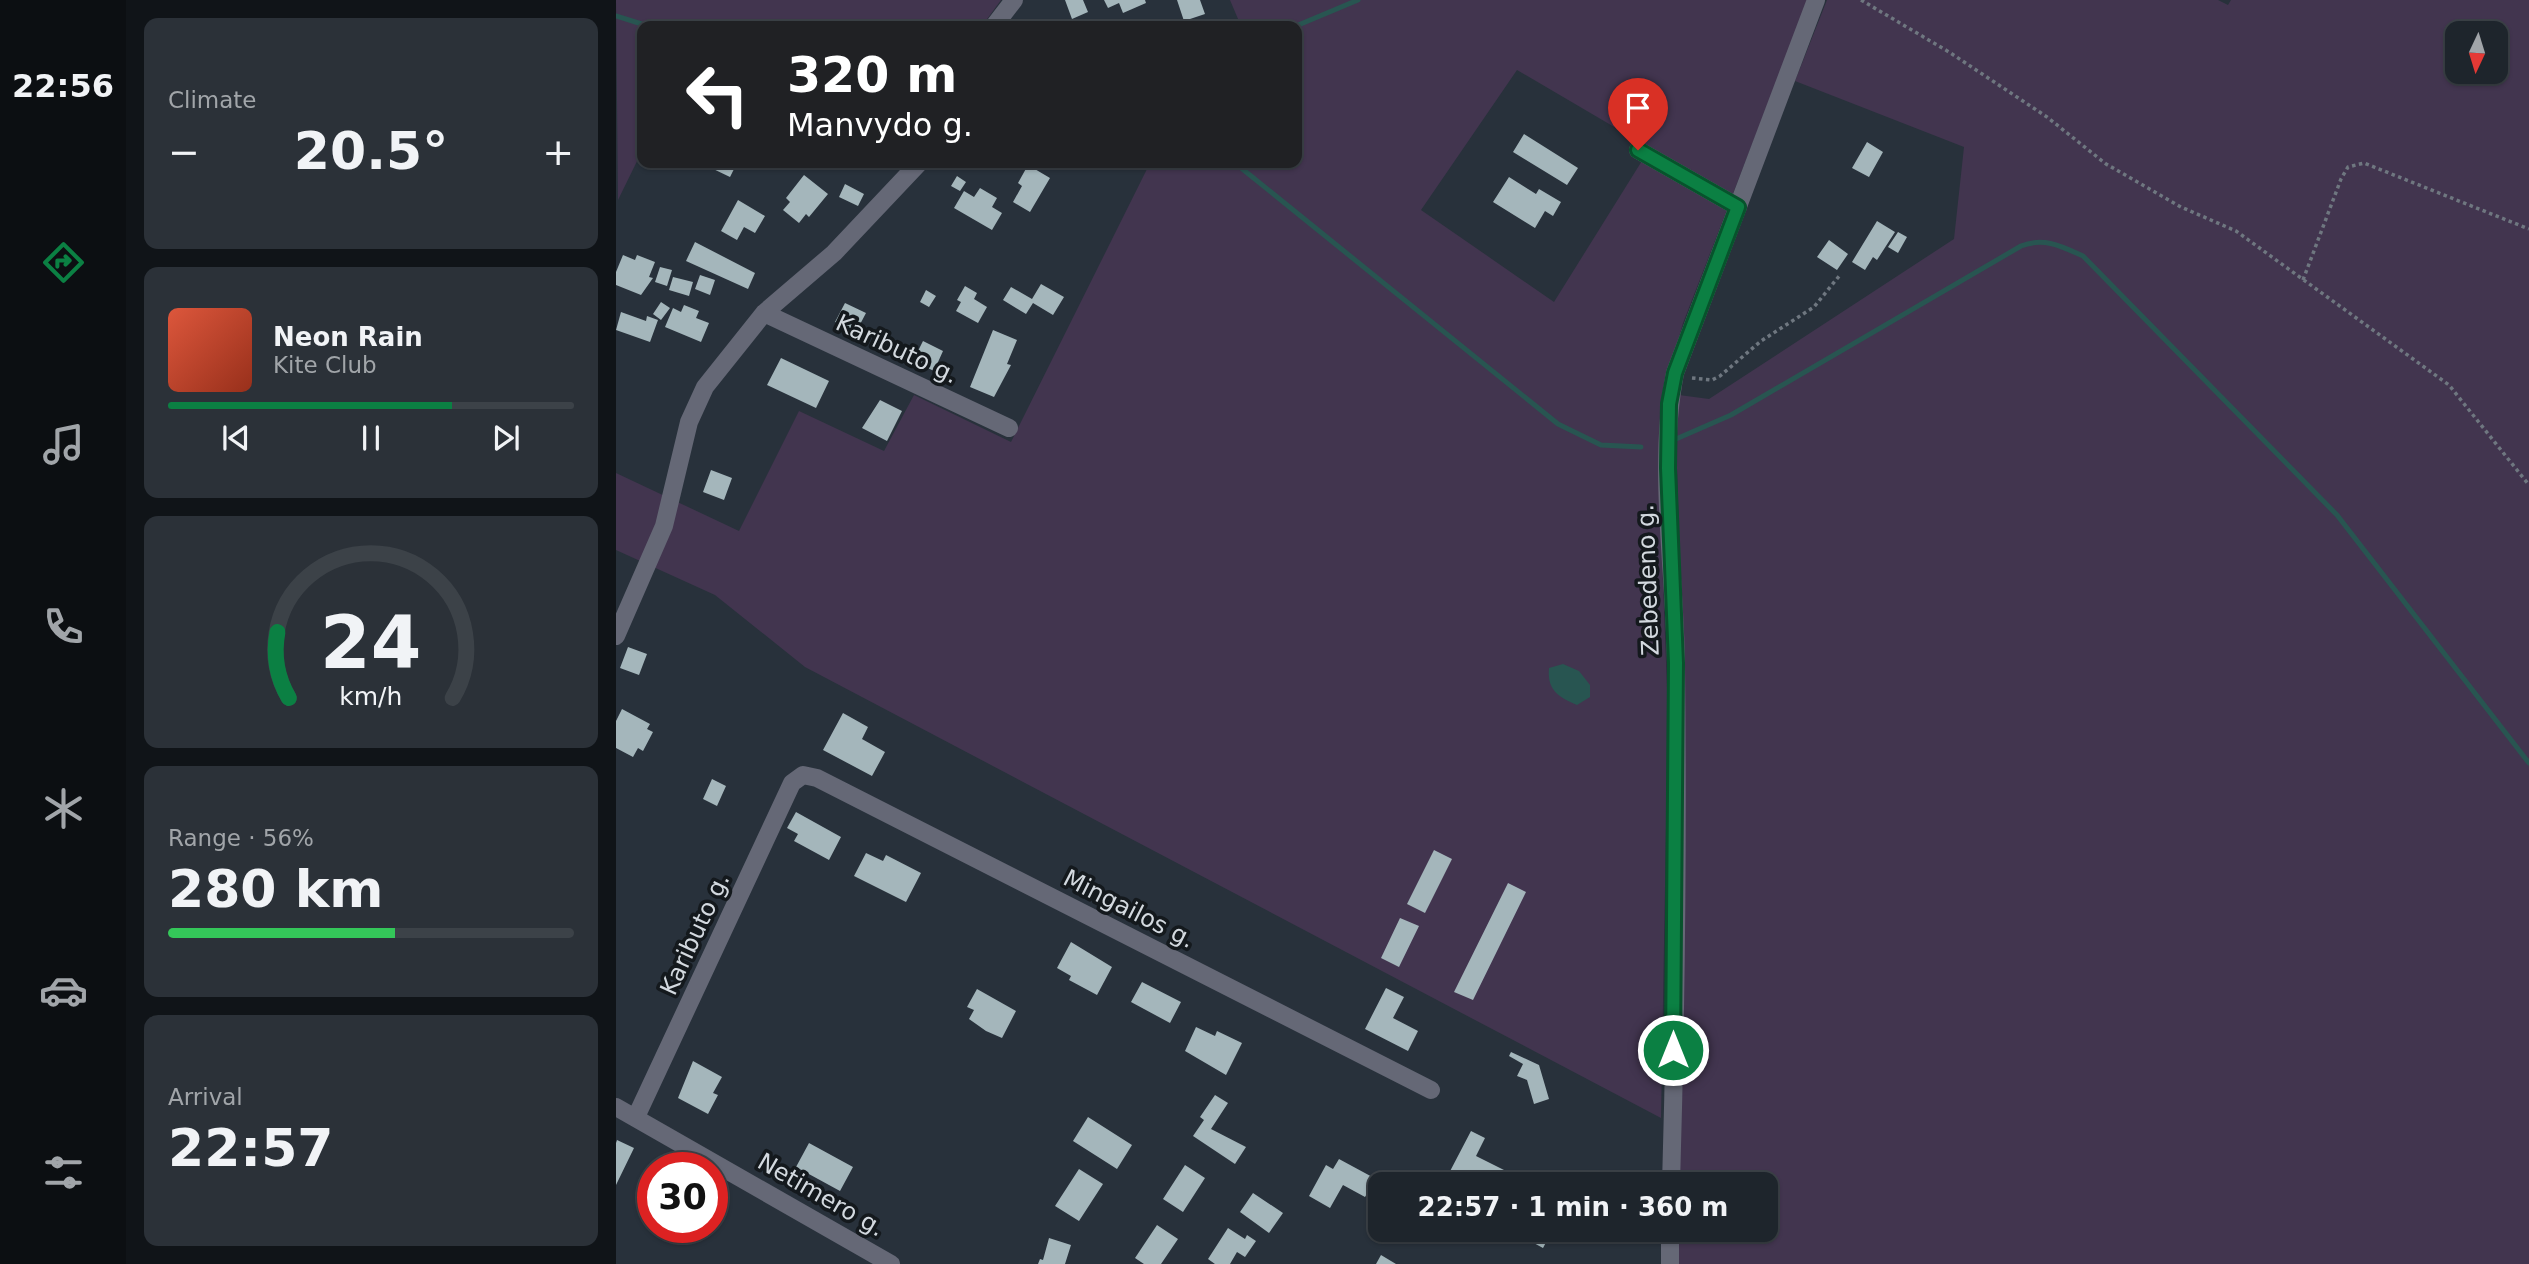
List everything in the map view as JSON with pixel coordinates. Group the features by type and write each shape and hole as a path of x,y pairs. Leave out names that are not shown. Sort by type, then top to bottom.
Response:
{"street":[{"path":"998,21 1014,0"},
{"name":"Zebedeno g.","path":"1671,1172 1676,663 1668,468 1669,404 1675,373 1816,0"},
{"path":"1638,150 1738,207"},
{"path":"616,636 664,526 688,422 699,398 738,341 764,313 834,253 914,168"},
{"name":"Kaributo g.","path":"764,313 1009,428"},
{"name":"Kaributo g.","path":"636,1117 792,783 803,775"},
{"name":"Mingailos g.","path":"803,775 817,778 1431,1090"},
{"name":"Netimero g.","path":"616,1107 891,1264"},
{"path":"1670,1242 1670,1264"}],"path":[{"path":"1861,0 1960,59 2047,117 2106,164 2181,207 2236,231 2449,385 2529,485"},
{"path":"2303,279 2341,179 2348,167 2364,163 2529,229"},
{"path":"1675,373 1705,380 1720,376 1761,341 1814,307 1840,275"}],"shaded area":[{"path":"616,0 1001,0 986,21 637,21 637,161 618,200"},
{"path":"1230,0 1808,0 1683,323 1667,378 1658,457 1668,713 1661,1118 805,667 715,595 616,550 616,473 739,531 799,411 884,451 914,395 1011,442 1148,168 1302,168 1302,21 1239,21","holes":["1517,70 1650,148 1554,302 1421,210"]},
{"path":"1827,0 2218,0 2228,5 2231,0 2529,0 2529,1264 1675,1264 1676,1242 1778,1242 1778,1172 1676,1172 1684,692 1676,439 1679,395 1709,399 1954,239 1964,147 1795,81"},
{"path":"1563,664 1579,671 1590,685 1590,697 1577,705 1559,696 1550,682 1549,668"}],"building":[{"path":"1065,0 1083,0 1088,12 1072,19"},
{"path":"1104,0 1145,0 1146,3 1123,13 1119,3 1108,8"},
{"path":"1177,0 1200,0 1205,14 1184,21"},
{"path":"1524,134 1578,168 1567,185 1513,152"},
{"path":"1867,142 1883,152 1869,177 1852,168"},
{"path":"711,168 734,168 730,177"},
{"path":"1026,168 1033,168 1050,178 1030,212 1013,202 1022,186 1018,183"},
{"path":"804,175 828,194 809,217 806,214 799,223 783,210 790,202 786,198"},
{"path":"957,176 966,182 960,191 951,186"},
{"path":"1509,177 1536,194 1539,189 1561,202 1553,216 1545,211 1535,228 1493,202"},
{"path":"845,184 864,194 858,206 839,197"},
{"path":"980,188 997,198 992,207 1002,213 992,230 954,208 964,191 974,197"},
{"path":"738,200 765,216 755,233 744,227 737,240 721,231"},
{"path":"1877,221 1895,232 1877,260 1873,257 1865,270 1852,262"},
{"path":"1898,232 1907,237 1898,253 1888,247"},
{"path":"1829,240 1848,254 1837,270 1817,257"},
{"path":"695,242 755,273 748,289 686,261"},
{"path":"623,255 635,260 637,255 655,262 649,277 653,278 641,295 616,285 616,272"},
{"path":"660,267 672,270 667,286 655,282"},
{"path":"700,275 715,280 710,295 695,289"},
{"path":"673,277 693,282 689,296 669,290"},
{"path":"1041,284 1064,297 1053,315 1033,303 1026,314 1003,300 1011,287 1032,299"},
{"path":"965,286 977,293 974,299 987,307 978,323 956,311 961,302 957,300"},
{"path":"926,290 936,296 929,307 920,302"},
{"path":"661,302 670,308 661,320 653,314"},
{"path":"845,303 866,313 856,332 835,322"},
{"path":"684,305 699,311 696,318 709,323 701,342 665,327 673,308 681,312"},
{"path":"621,312 646,321 647,316 658,320 650,342 616,330"},
{"path":"993,330 1017,340 1007,364 1011,365 994,397 970,387"},
{"path":"923,341 943,351 934,371 913,361"},
{"path":"781,358 829,381 816,408 767,385"},
{"path":"880,400 902,411 887,441 862,428"},
{"path":"711,470 732,478 724,500 703,492"},
{"path":"628,647 647,654 639,675 620,668"},
{"path":"622,709 650,724 647,729 653,732 643,751 638,748 633,757 616,748 616,721"},
{"path":"843,713 868,727 862,739 885,752 872,776 823,750"},
{"path":"712,779 726,786 717,806 703,799"},
{"path":"796,812 841,837 829,860 794,841 798,834 787,828"},
{"path":"1434,850 1452,859 1425,913 1407,904"},
{"path":"866,853 883,861 886,855 921,873 906,902 854,876"},
{"path":"1508,883 1526,892 1473,1000 1454,992"},
{"path":"1400,918 1419,926 1399,967 1381,958"},
{"path":"1071,942 1112,967 1097,995 1069,980 1071,976 1057,968"},
{"path":"1142,982 1181,1002 1170,1023 1131,1002"},
{"path":"1386,988 1404,997 1393,1018 1418,1031 1408,1051 1365,1029"},
{"path":"977,989 1016,1011 1002,1038 969,1019 974,1010 967,1007"},
{"path":"1196,1027 1215,1036 1217,1031 1242,1043 1226,1075 1185,1051"},
{"path":"1511,1052 1539,1065 1549,1099 1534,1104 1527,1080 1517,1076 1523,1064 1509,1056"},
{"path":"693,1061 722,1077 713,1093 718,1095 708,1114 678,1098"},
{"path":"1215,1095 1228,1103 1211,1129 1246,1147 1235,1164 1193,1136 1204,1120 1200,1117"},
{"path":"1088,1117 1132,1145 1117,1169 1073,1141"},
{"path":"1471,1131 1485,1138 1476,1156 1504,1170 1503,1172 1450,1172"},
{"path":"617,1140 634,1148 616,1185 616,1143"},
{"path":"809,1143 853,1167 840,1191 796,1167"},
{"path":"1339,1159 1368,1175 1368,1192 1365,1197 1343,1185 1330,1208 1309,1196 1326,1165 1333,1169"},
{"path":"1185,1165 1205,1178 1183,1212 1163,1199"},
{"path":"1079,1169 1103,1184 1079,1221 1055,1206"},
{"path":"1253,1193 1283,1213 1269,1233 1240,1212"},
{"path":"1157,1225 1178,1239 1161,1264 1144,1264 1135,1258"},
{"path":"1228,1228 1245,1239 1247,1235 1256,1241 1245,1257 1237,1252 1230,1264 1215,1264 1208,1259"},
{"path":"1049,1238 1071,1245 1065,1264 1038,1264 1040,1259 1043,1260"},
{"path":"1532,1242 1546,1242 1543,1248"},
{"path":"1381,1255 1396,1264 1376,1264"}],"waterway":[{"path":"1302,23 1358,0"},
{"path":"616,16 637,23"},
{"path":"1241,168 1558,424 1601,445 1641,447"},
{"path":"1676,439 1731,415 2021,246 2037,242 2060,246 2083,256 2337,515 2529,763"}],"route":[{"path":"1638,150 1738,207 1675,373 1669,404 1668,468 1676,663 1673,1050"}]}
